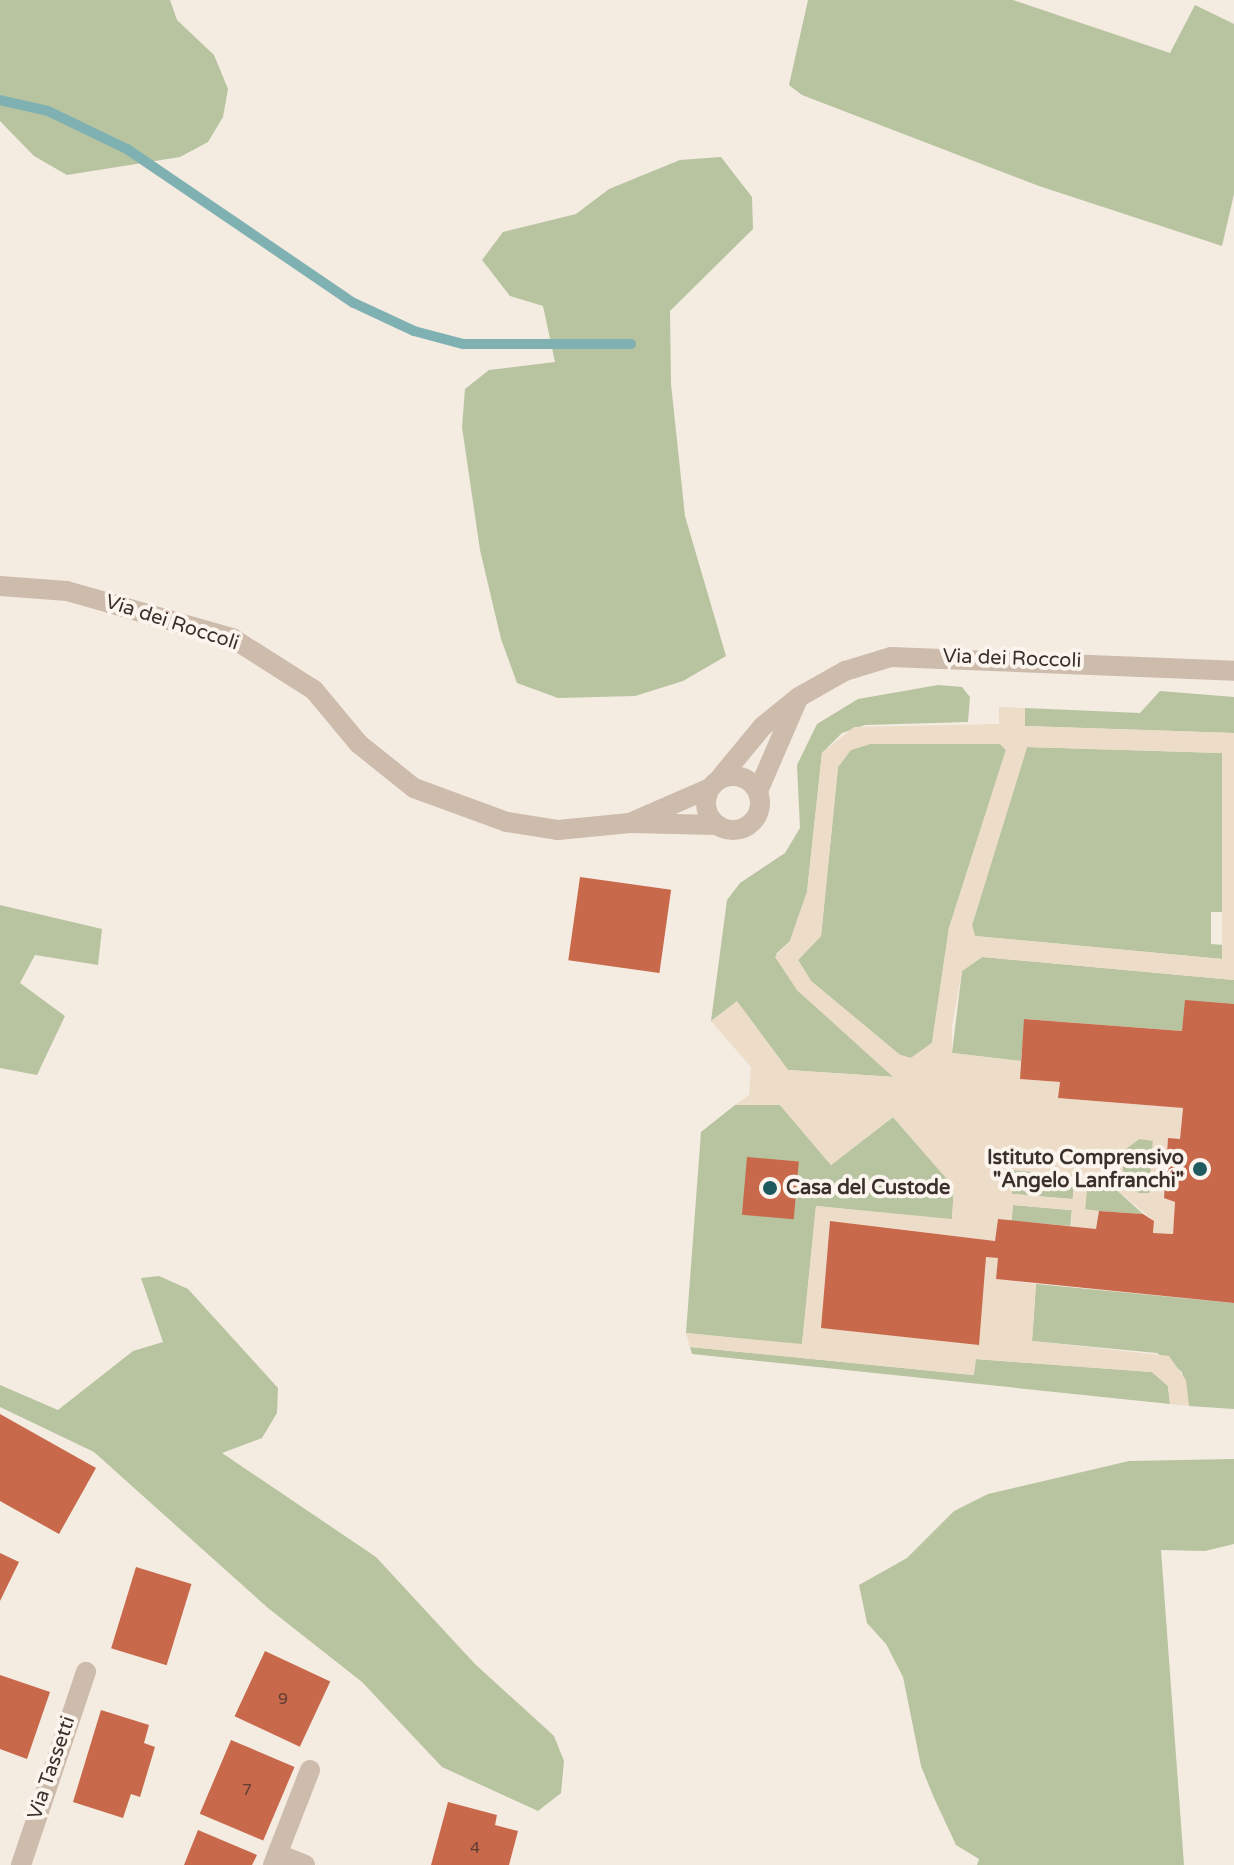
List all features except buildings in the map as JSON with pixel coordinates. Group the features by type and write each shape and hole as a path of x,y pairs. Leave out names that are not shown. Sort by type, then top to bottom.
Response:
{"street":[{"name":"Via dei Roccoli","path":"0,586 67,591 232,638 314,690 359,744 414,788 460,808 558,830 630,823 715,783 763,726 799,697 845,671 891,657 1234,671"},
{"path":"630,823 717,825 735,830 752,823 760,809 758,791 799,697"},
{"path":"717,825 705,804 715,783 746,778 758,791"},
{"name":"Via Tassetti","path":"21,1865 86,1672"},
{"path":"305,1865 276,1860 310,1770"}],"green space":[{"path":"0,0 170,0 177,20 214,55 228,89 223,117 208,142 180,157 67,175 34,156 0,121"},
{"path":"808,0 1013,0 1170,53 1195,5 1234,24 1234,194 1222,246 1039,186 802,95 789,85"},
{"path":"721,157 752,197 753,229 670,311 671,384 685,516 726,656 683,681 635,696 558,698 517,683 501,639 480,550 462,427 465,389 489,370 555,362 543,306 510,296 482,260 503,232 576,214 609,189 680,160"},
{"path":"938,685 962,687 970,697 968,722 865,725 842,733 822,753 807,892 790,941 776,954 797,990 895,1077 788,1070 737,1002 711,1021 727,900 740,883 785,853 800,828 797,765 817,724 858,699"},
{"path":"1160,691 1234,697 1234,733 1024,726 1025,708 1140,713"},
{"path":"870,744 1000,744 1006,750 949,928 932,1043 911,1058 900,1055 811,981 798,960 821,936 838,767 850,750"},
{"path":"1027,747 1222,753 1225,912 1211,912 1211,944 1224,945 1222,959 975,936 972,925"},
{"path":"0,905 102,929 98,965 35,955 20,983 65,1016 37,1075 0,1068"},
{"path":"982,957 1234,980 1234,1004 1182,1031 1025,1019 1021,1061 952,1053 962,971"},
{"path":"735,1105 780,1105 831,1165 893,1117 954,1187 952,1220 816,1206 802,1345 686,1333 701,1132"},
{"path":"1139,1139 1153,1140 1150,1193 1138,1193 1123,1176 1123,1151"},
{"path":"1013,1170 1075,1175 1073,1199 1011,1194"},
{"path":"1087,1182 1110,1184 1143,1214 1085,1210"},
{"path":"1013,1205 1072,1210 1070,1226 1012,1221"},
{"path":"159,1276 188,1289 278,1388 277,1413 262,1438 222,1453 376,1557 475,1664 554,1736 564,1761 561,1793 538,1811 442,1767 362,1682 268,1608 94,1452 0,1407 0,1385 58,1410 133,1351 163,1342 141,1278"},
{"path":"1036,1284 1234,1303 1234,1409 1189,1406 1182,1372 1157,1353 1032,1341"},
{"path":"690,1347 973,1375 975,1359 1152,1372 1168,1386 1170,1404 692,1354"},
{"path":"1234,1459 1234,1544 1205,1551 1161,1550 1184,1865 977,1865 979,1859 956,1845 934,1798 921,1766 903,1677 886,1644 867,1623 859,1585 907,1558 954,1511 988,1494 1129,1461"}],"shaded area":[{"path":"999,707 1025,708 1025,726 1234,733 1234,980 982,957 962,971 952,1026 952,1053 1021,1061 1020,1079 1060,1082 1059,1098 1183,1108 1180,1139 1168,1139 1164,1198 1175,1202 1173,1234 1153,1233 1154,1221 1110,1184 1088,1182 1085,1209 1099,1211 1096,1229 1071,1226 1072,1210 1013,1205 1011,1221 998,1220 995,1241 830,1221 821,1327 986,1257 998,1258 996,1279 1036,1284 1032,1341 1169,1356 1186,1380 1189,1406 1170,1404 1168,1386 1152,1372 976,1359 974,1375 690,1347 686,1333 802,1344 816,1206 952,1219 954,1187 893,1117 831,1165 780,1105 735,1105 749,1095 751,1067 711,1021 737,1001 788,1070 893,1077 797,990 775,957 790,941 807,892 822,753 854,727 999,724","holes":["870,744 1000,744 1006,750 949,928 932,1043 911,1058 900,1055 811,981 798,960 821,936 838,767 851,750","1027,747 1222,753 1222,959 975,936 972,925","1139,1139 1153,1141 1149,1193 1138,1193 1123,1176 1123,1151","1013,1170 1075,1175 1073,1199 1012,1194"]}],"waterway":[{"path":"0,100 48,111 127,149 354,303 414,331 463,344 631,344"}],"place":[{"name":"Istituto Comprensivo \"Angelo Lanfranchi\"","path":"1200,1169"},
{"name":"Casa del Custode","path":"770,1188"}]}
